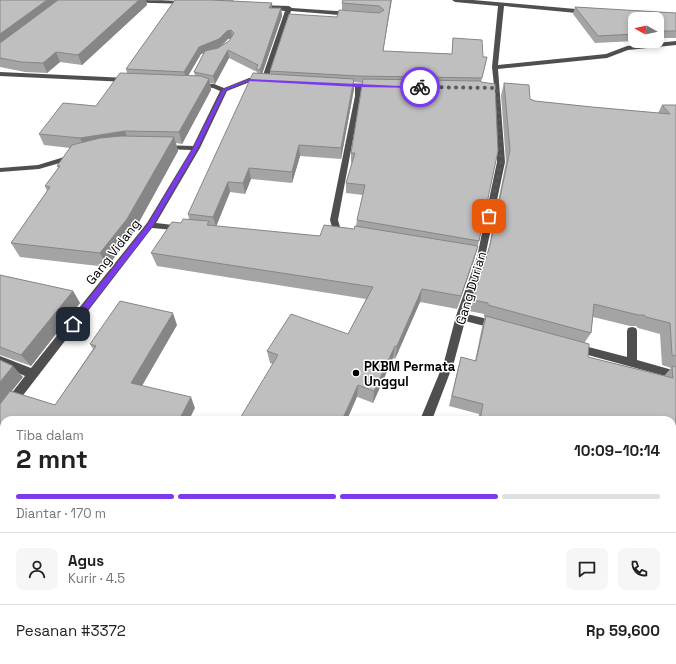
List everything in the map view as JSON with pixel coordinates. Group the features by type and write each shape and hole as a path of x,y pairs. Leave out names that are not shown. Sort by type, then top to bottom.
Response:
{"street":[{"path":"120,0 192,3"},
{"path":"455,0 591,12"},
{"path":"536,8 539,5 540,0"},
{"name":"Gang Durian","path":"428,416 449,362 501,162 495,67 501,4"},
{"path":"254,6 357,14"},
{"path":"265,80 289,8"},
{"path":"495,67 607,56 627,48 676,43"},
{"path":"0,74 133,80"},
{"path":"193,77 190,83 205,84 224,90 249,80 273,80"},
{"path":"335,84 358,91 381,86"},
{"path":"488,88 496,88"},
{"name":"Gang Vidang","path":"0,416 150,226 196,148 224,90"},
{"path":"354,235 337,230 334,226 334,220 358,91"},
{"path":"154,147 196,148"},
{"path":"0,170 39,167 85,154"},
{"path":"150,226 194,230"},
{"path":"461,316 506,328"},
{"path":"632,331 632,363"},
{"path":"565,345 676,375"},
{"path":"0,360 33,374"}],"building":[{"path":"0,0 47,0 0,34"},
{"path":"58,0 139,0 78,55 56,52 43,63 21,62 0,58 0,43"},
{"path":"175,0 272,3 269,8 281,8 260,70 256,69 258,65 228,50 213,76 194,72 205,51 218,48 229,41 234,33 231,30 227,31 219,39 199,47 184,72 126,69"},
{"path":"343,0 391,0 383,51 452,54 453,38 482,40 483,57 487,57 482,78 358,76 270,71 289,14 337,17 339,10 379,13 384,10 379,6 342,3"},
{"path":"575,7 659,12 628,12 628,34 598,36"},
{"path":"664,12 676,13 676,31 664,31"},
{"path":"120,73 201,76 209,79 179,132 125,131 80,138 39,134 63,103 96,106"},
{"path":"253,73 354,79 341,148 299,145 292,172 249,168 243,183 228,182 213,217 188,214"},
{"path":"363,79 481,81 495,84 498,151 479,241 357,220 365,185 346,183 355,153 351,153"},
{"path":"504,83 529,85 530,99 535,101 670,114 662,105 676,105 676,356 672,355 670,323 646,317 644,315 638,315 594,304 591,333 473,300 490,245 510,150"},
{"path":"121,136 174,137 127,219 100,253 11,243 50,187 45,186 60,166 57,166 72,145 100,138"},
{"path":"183,219 209,221 207,225 320,236 324,225 354,229 355,226 478,246 461,296 422,289 397,346 395,346 374,391 358,385 344,416 241,416 278,355 267,351 291,314 348,334 373,287 151,253 172,222 181,223"},
{"path":"0,275 73,291 21,355 0,347"},
{"path":"120,301 173,313 131,383 191,397 181,416 0,416 0,404 10,391 55,405 96,346 90,344"},
{"path":"486,316 589,344 588,357 673,378 672,366 676,367 676,416 481,416 483,404 452,396 461,357 476,361"},
{"path":"0,360 13,366 0,382"}],"way so far":[{"path":"420,87 496,88 498,95 497,104 501,162 489,216"}],"place":[{"name":"PKBM Permata Unggul","path":"356,373"}],"route":[{"path":"73,324 150,226 196,148 224,90 249,80 358,86 420,87"}]}
